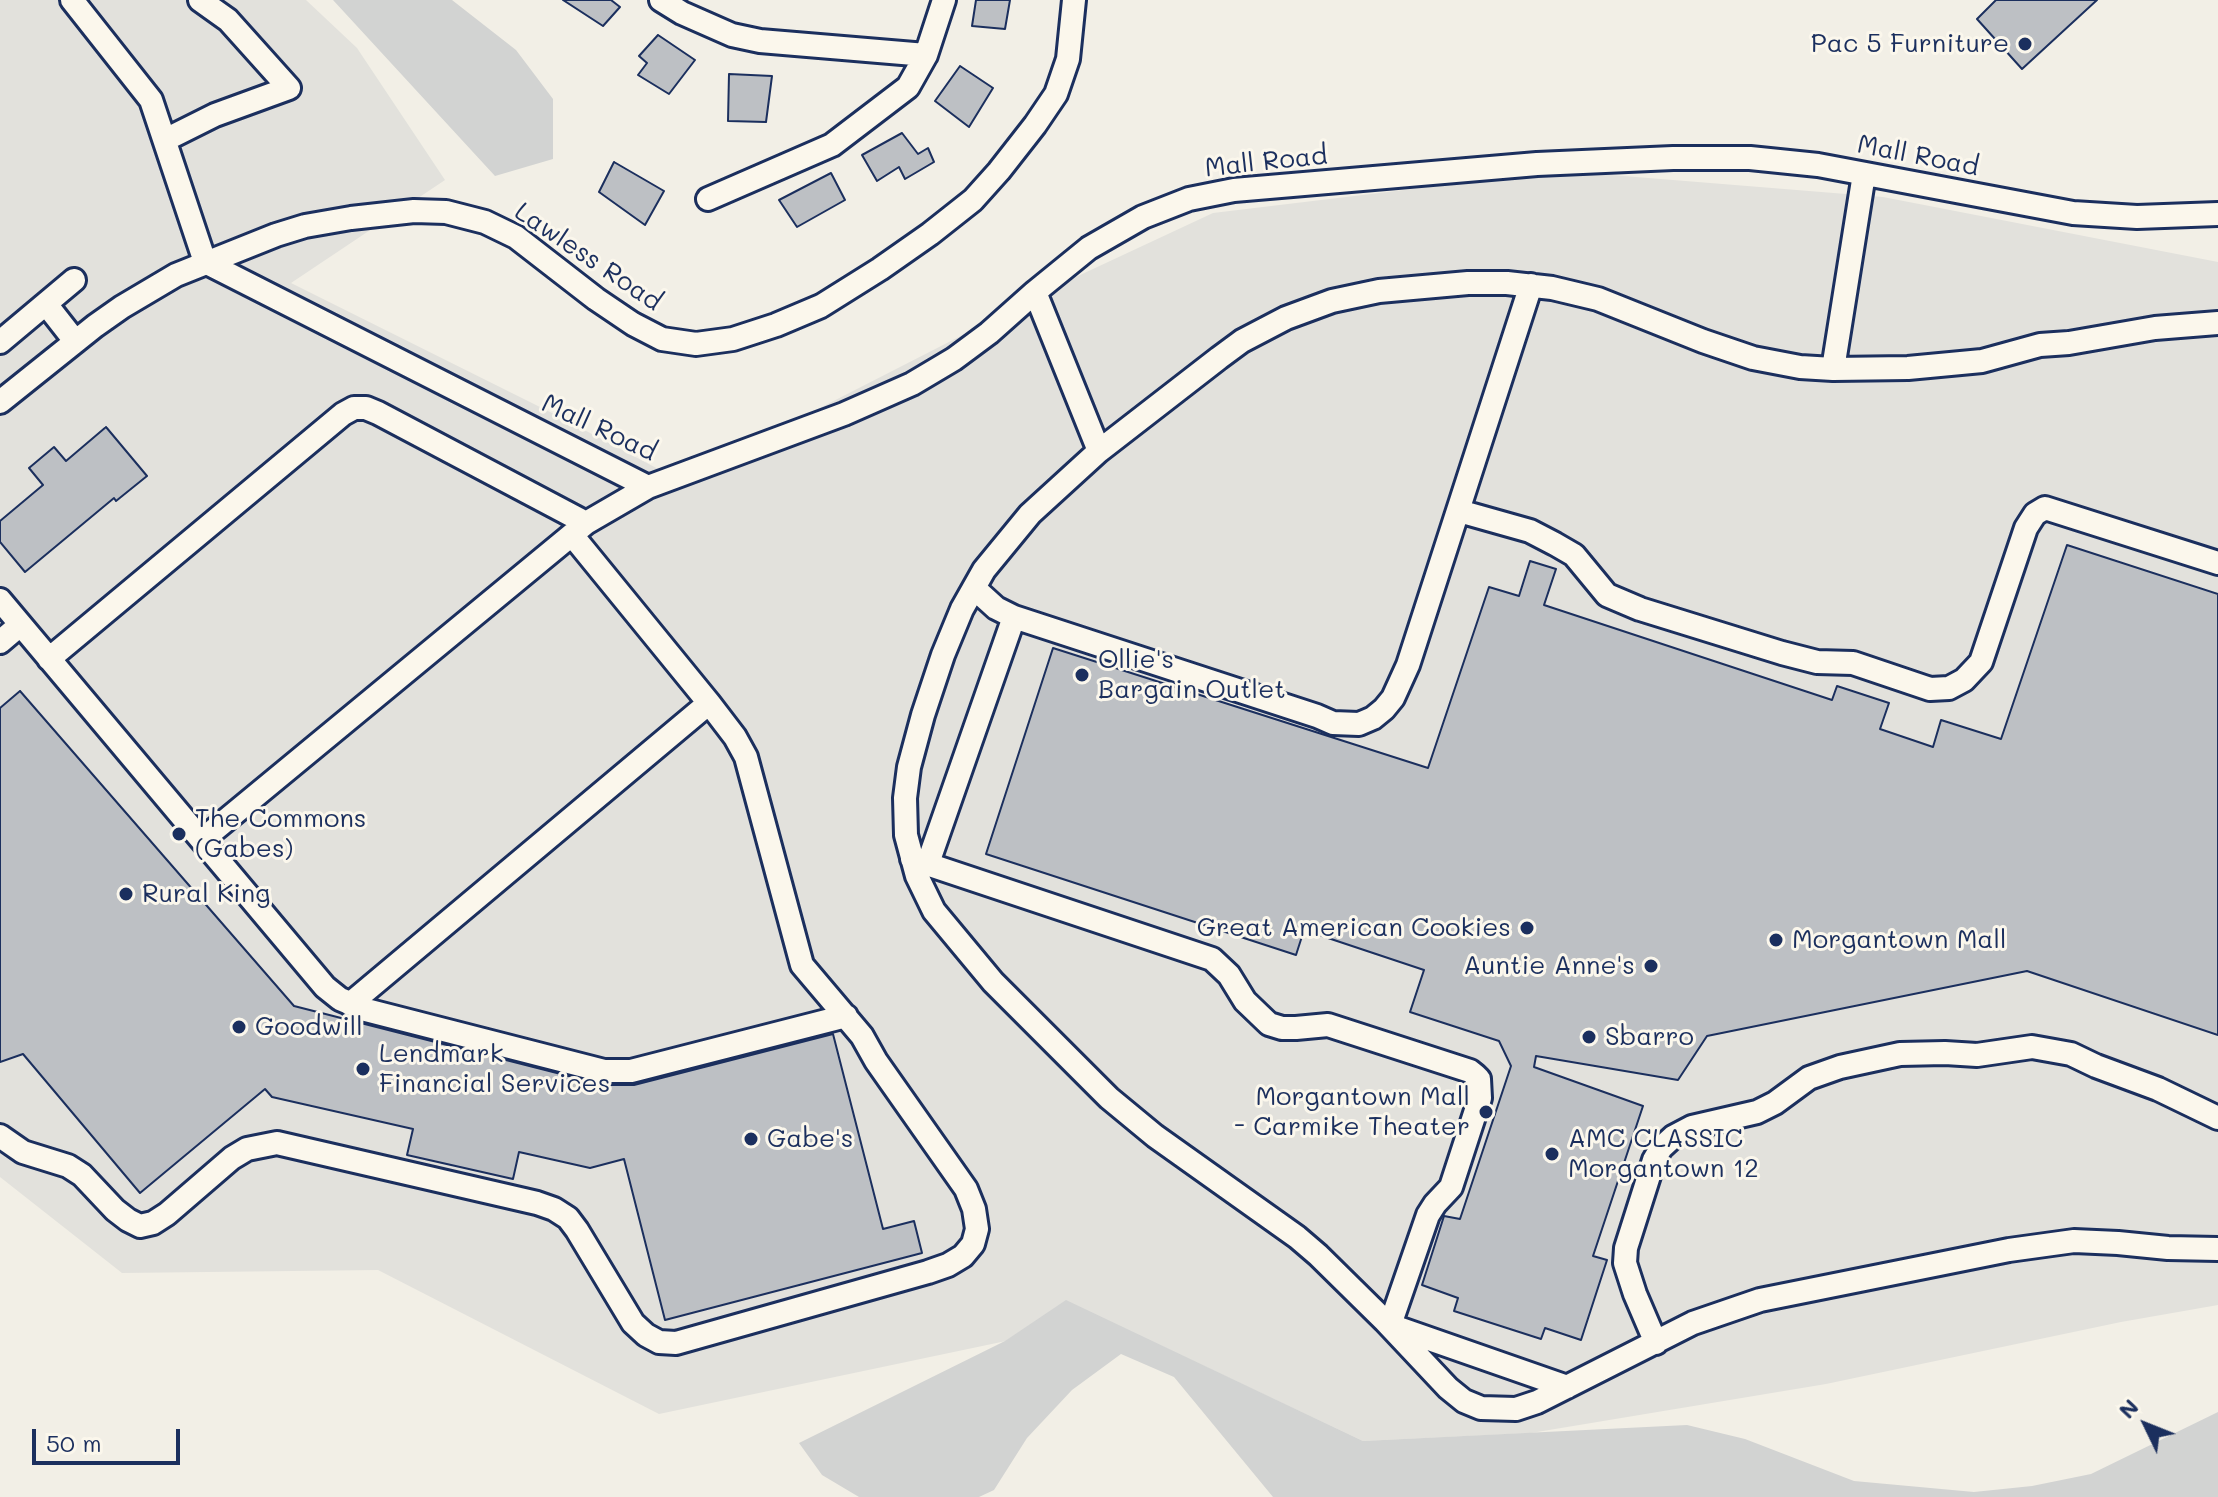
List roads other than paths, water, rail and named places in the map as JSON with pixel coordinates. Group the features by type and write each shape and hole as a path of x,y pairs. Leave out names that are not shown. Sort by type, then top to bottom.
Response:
{"street":[{"path":"72,0 151,100 205,262"},
{"path":"165,140 215,115 289,88 228,20 200,0"},
{"path":"661,0 688,7 732,35 760,41 926,55"},
{"path":"708,199 832,145 908,87 926,55 944,0"},
{"name":"Lawless Road","path":"0,402 75,341 145,292 176,275 305,226 414,211 446,212 485,222 516,237 596,299 662,339 696,344 733,339 776,325 821,306 880,269 973,200 999,171 1056,94 1068,59 1074,0"},
{"name":"Mall Road","path":"205,262 648,487 844,414 912,384 989,333 1089,248 1143,217 1189,199 1234,190 1537,164 1750,158 1818,165 2073,213 2137,217 2218,214"},
{"path":"1833,369 1864,174"},
{"path":"0,342 74,280"},
{"path":"1390,1325 1428,1215 1451,1187 1480,1098 1479,1079 1470,1071 1328,1025 1282,1028 1269,1024 1245,1001 1229,975 1212,959 920,861 906,835 905,798 909,767 943,655 962,609 984,570 1030,514 1099,451 1242,341 1286,318 1332,301 1379,291 1468,283 1552,288 1598,299 1753,358 1800,367 1833,369 1908,368 1982,361 2040,345 2155,328 2218,323"},
{"path":"974,588 996,608 1014,617 1333,723 1359,724 1373,718 1384,709 1400,685 1531,285"},
{"path":"1035,292 1099,451"},
{"path":"46,304 75,341"},
{"path":"0,1136 23,1152 68,1166 82,1175 115,1210 140,1226 153,1223 167,1214 232,1158 247,1149 277,1143 537,1203 568,1218 633,1323 659,1342 676,1343 938,1268 963,1256 973,1244 977,1229 974,1209 966,1189 876,1061 862,1036 802,965 746,757 735,737 579,529 378,413 366,408 354,408 49,659"},
{"path":"202,840 579,529 648,487"},
{"path":"1459,511 1530,531 1555,544 1574,555 1607,595 1640,609 1782,653 1817,662 1853,663 1930,689 1949,688 1964,680 1981,662 2026,528 2035,514 2045,508 2218,563"},
{"path":"0,600 325,987 350,1004 604,1071 631,1071 846,1016"},
{"path":"1014,617 920,861 917,876 934,911 993,982 1109,1098 1155,1136 1297,1237 1464,1401 1481,1408 1516,1409 1537,1402 1693,1323 1760,1300 2009,1250 2074,1241 2218,1249"},
{"path":"0,642 20,625"},
{"path":"350,1004 709,703"},
{"path":"1656,1343 1625,1263 1626,1248 1654,1160 1673,1137 1692,1127 1757,1112 1809,1078 1840,1067 1900,1054 1977,1055 2032,1047 2071,1054 2158,1089 2218,1118"},
{"path":"1390,1325 1567,1387"}],"place":[{"name":"Pac 5 Furniture","path":"2025,44"},
{"name":"Ollie's Bargain Outlet","path":"1082,675"},
{"name":"The Commons (Gabes)","path":"179,834"},
{"name":"Rural King","path":"126,894"},
{"name":"Great American Cookies","path":"1527,928"},
{"name":"Morgantown Mall","path":"1776,940"},
{"name":"Auntie Anne's","path":"1651,966"},
{"name":"Goodwill","path":"239,1027"},
{"name":"Sbarro","path":"1589,1037"},
{"name":"Lendmark Financial Services","path":"363,1069"},
{"name":"Morgantown Mall - Carmike Theater","path":"1486,1112"},
{"name":"Gabe's","path":"751,1139"},
{"name":"AMC CLASSIC Morgantown 12","path":"1552,1154"}]}
